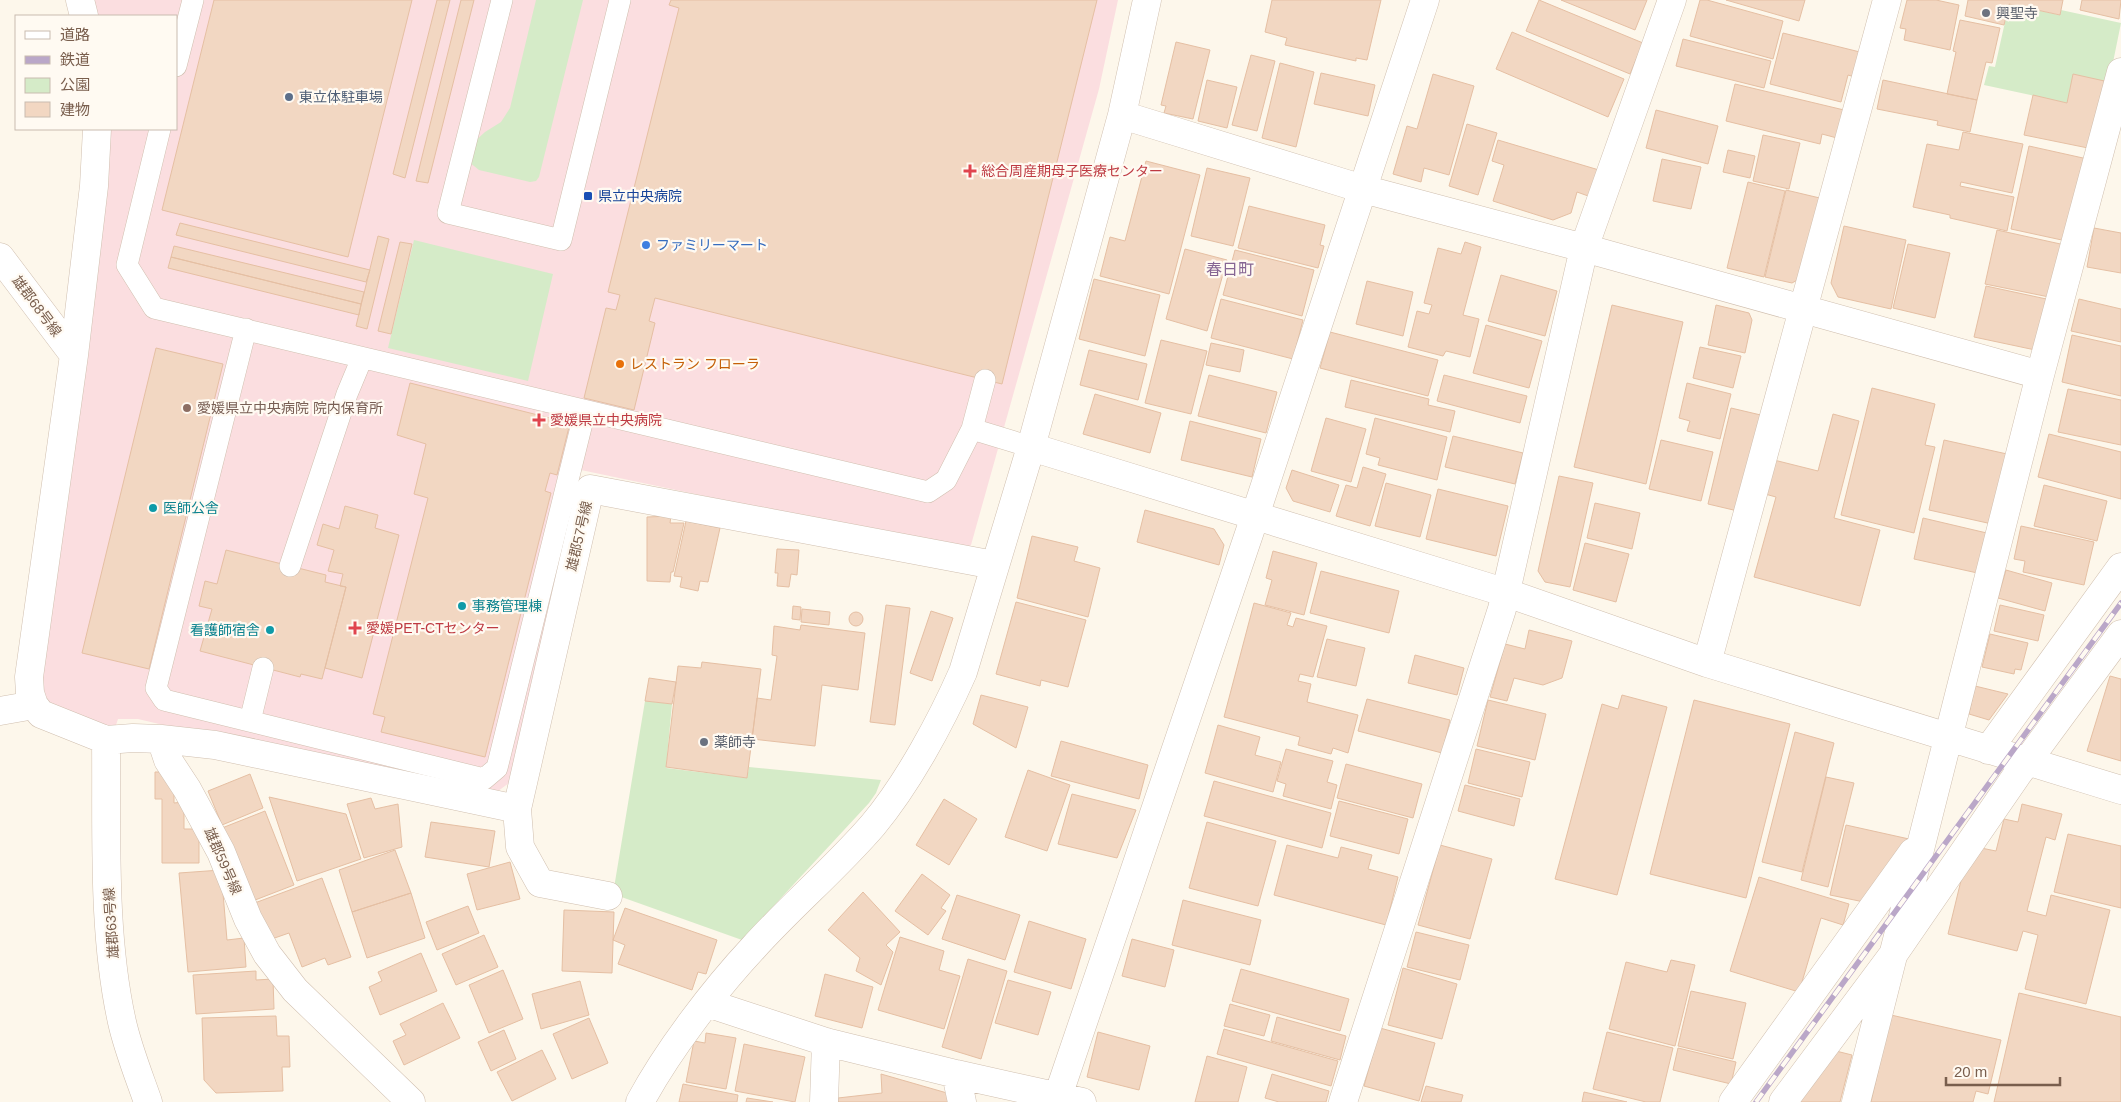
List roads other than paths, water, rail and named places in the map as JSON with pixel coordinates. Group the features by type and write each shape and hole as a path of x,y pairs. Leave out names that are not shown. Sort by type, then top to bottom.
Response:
{"street":[{"path":"80,0 84,15"},
{"path":"640,1102 654,1076 707,1004 753,948 873,825 906,779 950,701 963,672 1031,447 1122,115 1147,0"},
{"path":"707,1004 826,1042 956,1074 1070,1099 1255,516 1425,0"},
{"path":"1343,1102 1507,593 1584,248 1672,0"},
{"path":"1707,664 1887,0"},
{"path":"1856,1102 2040,374 2121,72"},
{"path":"1122,115 1363,189 2040,374"},
{"path":"97,130 94,186 74,355 29,677 30,693 34,705 41,714 106,740 133,738 161,739 215,745 517,808"},
{"name":"雄郡68号線","path":"0,257 74,355"},
{"path":"1031,447 1507,593 1707,664 2121,790"},
{"name":"雄郡57号線","path":"608,896 540,884 520,847 517,808 578,486 994,565"},
{"path":"1988,750 2121,567"},
{"path":"1782,1102 1895,952 2027,761 2121,634"},
{"path":"0,711 34,705"},
{"name":"雄郡59号線","path":"161,739 168,760 206,821 248,918 268,954 295,990 411,1102"},
{"name":"雄郡63号線","path":"106,740 108,901 114,977 122,1023 148,1102"},
{"path":"1733,1102 1922,840"},
{"path":"824,1102 826,1042"},
{"path":"956,1074 962,1102"}],"lane":[{"path":"178,58 193,0"},
{"path":"502,0 448,213 561,240 620,0"},
{"path":"160,130 127,266 154,308 928,492 946,480 972,429 985,380"},
{"path":"246,329 156,688 164,700 484,779 497,768 578,486 585,411"},
{"path":"290,566 347,394 362,358"},
{"path":"972,429 1031,447"},
{"path":"250,721 263,668"},
{"path":"215,745 223,714"}],"railway":[{"path":"1756,1102 2121,603"}],"place":[{"name":"興聖寺","path":"1986,13"},
{"name":"東立体駐車場","path":"289,97"},
{"name":"総合周産期母子医療センター","path":"970,171"},
{"name":"県立中央病院","path":"588,196"},
{"name":"ファミリーマート","path":"646,245"},
{"name":"レストラン フローラ","path":"620,364"},
{"name":"愛媛県立中央病院 院内保育所","path":"187,408"},
{"name":"愛媛県立中央病院","path":"539,420"},
{"name":"医師公舎","path":"153,508"},
{"name":"事務管理棟","path":"462,606"},
{"name":"愛媛PET-CTセンター","path":"355,628"},
{"name":"看護師宿舎","path":"270,630"},
{"name":"薬師寺","path":"704,742"}],"district":[{"name":"春日町","path":"1230,269"}]}
